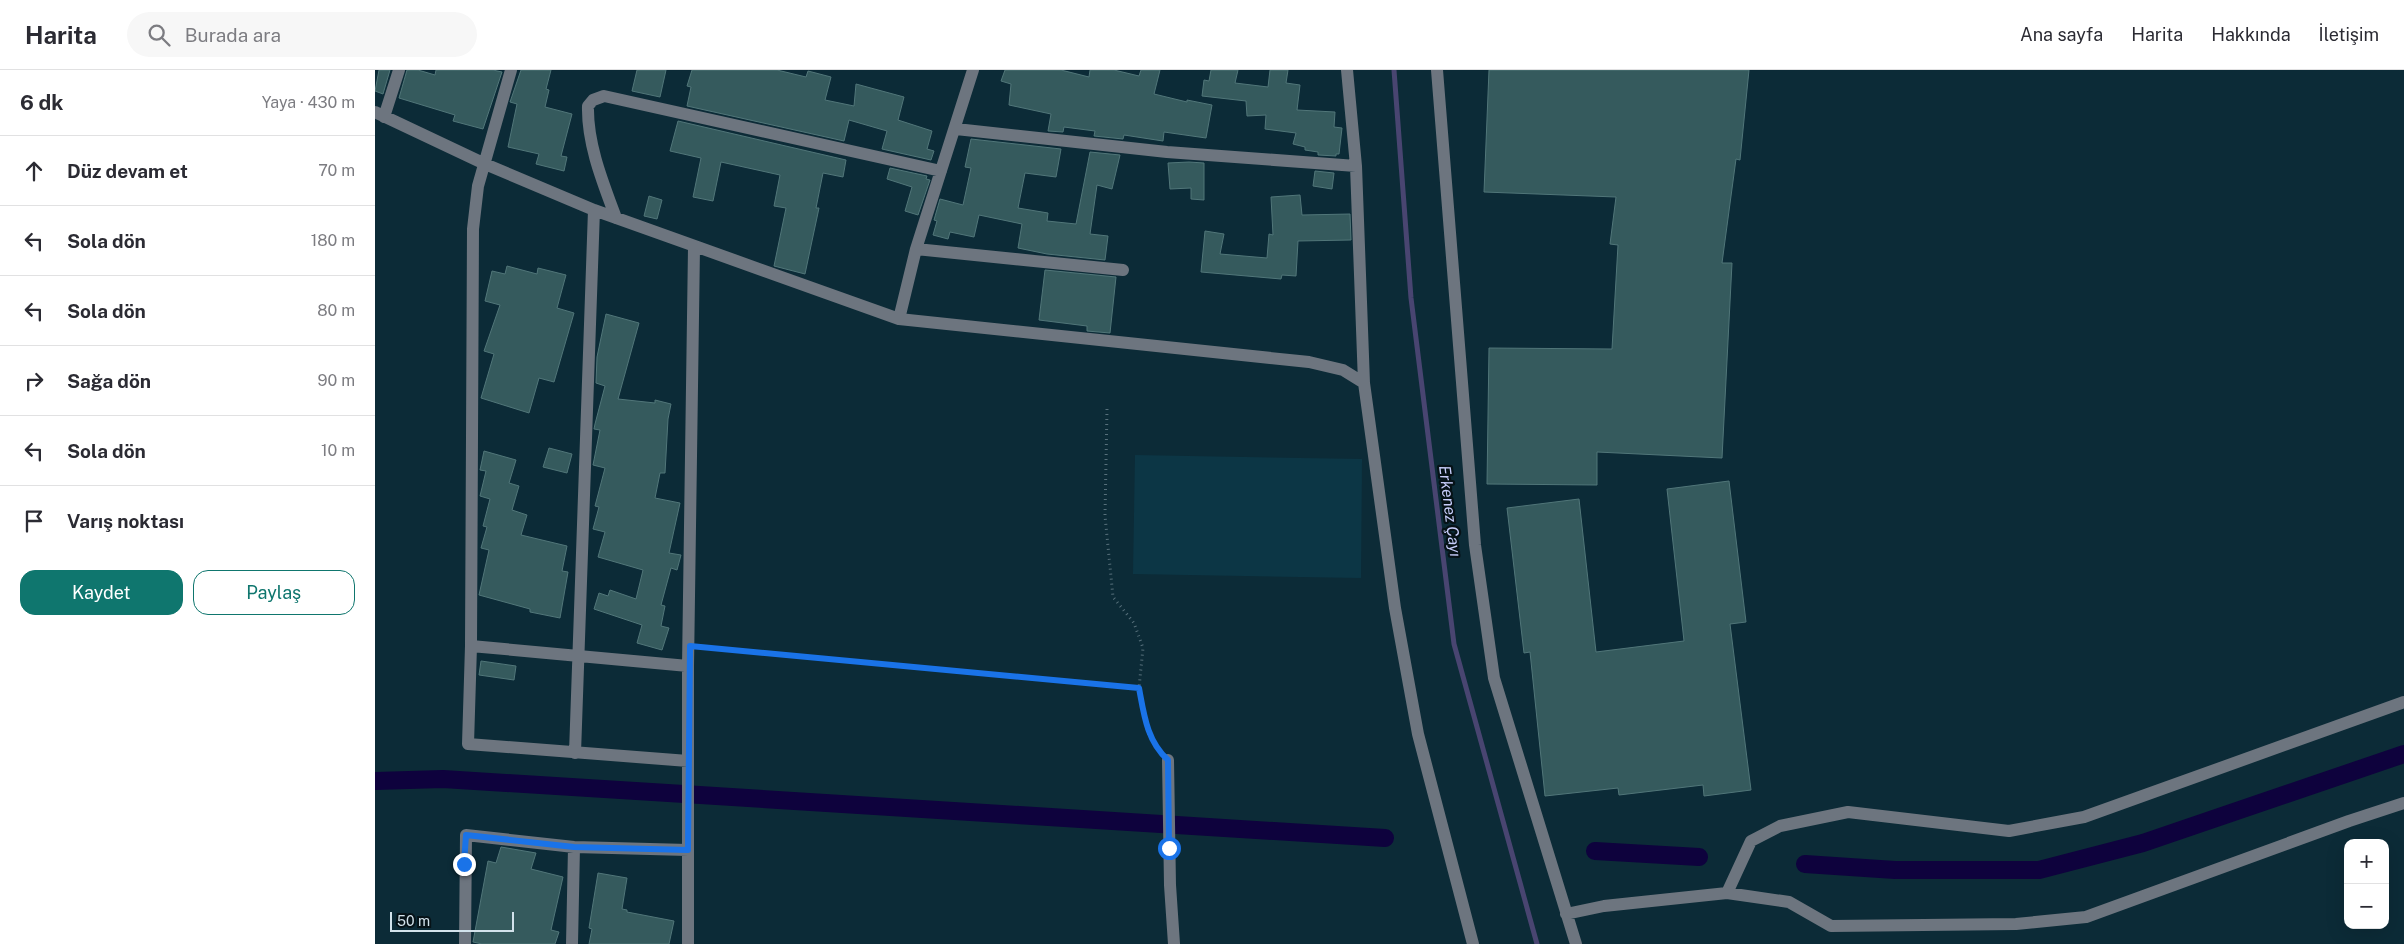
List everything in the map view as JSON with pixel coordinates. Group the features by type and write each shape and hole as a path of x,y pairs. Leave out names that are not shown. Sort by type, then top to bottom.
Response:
{"street":[{"path":"399,70 380,114 485,164 594,210 899,319 1309,362 1343,370 1364,383"},
{"path":"511,70 478,186 473,229 471,646 468,744 575,753 688,766"},
{"path":"899,319 916,249 956,129 973,70"},
{"path":"1347,70 1356,166 1364,383 1395,608 1415,718 1473,944"},
{"path":"1437,70 1475,545 1494,678 1576,944"},
{"path":"616,218 603,181 587,124 588,106 593,100 604,96 941,171"},
{"path":"956,129 1167,152 1356,166"},
{"path":"575,753 594,210"},
{"path":"688,944 688,666 690,646 694,247"},
{"path":"916,249 1123,270"},
{"path":"471,646 688,666"},
{"path":"1727,893 1751,841 1780,826 1848,812 2009,831 2083,817 2404,702"},
{"path":"1168,760 1169,848 1174,944"},
{"path":"1566,914 1603,906 1727,893 1789,902 1831,926 2016,924 2086,917 2349,821 2404,803"},
{"path":"465,944 466,835 574,847 688,850"},
{"path":"572,944 574,847"}],"path":[{"path":"1107,409 1105,516 1113,597 1134,623 1143,648 1139,688 1148,733 1168,760"},
{"path":"690,646 1139,688"}],"shaded area":[{"path":"1135,455 1362,459 1361,578 1133,574"}],"building":[{"path":"379,70 390,70 383,94 375,91"},
{"path":"407,70 418,70 435,75 436,70 493,70 502,72 483,129 453,121 455,115 399,98"},
{"path":"521,70 551,70 546,89 549,90 545,107 572,114 561,156 567,157 564,171 536,164 539,154 508,147 517,104 510,102"},
{"path":"637,70 666,70 660,97 632,91"},
{"path":"692,70 777,70 806,77 808,71 831,77 825,100 854,106 856,84 904,97 898,120 932,131 927,149 934,151 931,160 882,149 887,131 849,120 844,141 687,106 691,87 687,86"},
{"path":"1005,70 1061,70 1089,77 1090,70 1114,70 1139,76 1141,70 1160,70 1154,94 1187,102 1187,100 1212,105 1206,138 1164,132 1163,141 1124,135 1123,139 1094,136 1095,131 1064,127 1063,132 1048,131 1051,114 1009,105 1011,84 1001,81"},
{"path":"1211,70 1238,70 1235,83 1268,87 1270,70 1288,70 1286,83 1300,85 1297,110 1335,112 1334,127 1342,128 1339,154 1336,154 1336,156 1318,155 1318,152 1305,150 1305,147 1293,144 1296,133 1265,129 1266,115 1247,116 1246,101 1202,96 1204,80 1209,81"},
{"path":"1489,70 1749,70 1740,160 1736,159 1722,263 1732,263 1722,458 1597,452 1597,485 1487,484 1489,348 1612,349 1618,245 1610,244 1616,197 1484,192"},
{"path":"678,121 846,160 843,177 823,173 816,208 819,208 805,274 774,266 786,208 774,206 780,175 721,162 713,201 693,197 701,158 670,151"},
{"path":"971,139 1061,149 1056,177 1025,173 1018,208 1048,213 1047,221 1076,224 1090,152 1120,155 1112,189 1097,185 1090,234 1108,236 1105,260 1047,254 1018,248 1022,224 979,215 974,237 950,232 948,239 933,235 937,221 934,220 940,199 963,205 971,168 965,167"},
{"path":"1168,163 1204,163 1204,200 1191,199 1191,188 1170,189"},
{"path":"890,168 927,176 926,179 930,180 918,215 905,211 912,187 887,179"},
{"path":"1315,171 1334,173 1332,189 1313,186"},
{"path":"1300,195 1302,215 1350,214 1351,240 1298,241 1296,276 1282,275 1281,279 1201,272 1205,231 1224,234 1220,254 1267,258 1269,234 1273,235 1271,197"},
{"path":"649,196 662,200 657,219 644,216"},
{"path":"507,266 537,274 538,268 566,275 557,308 574,313 554,382 539,378 529,413 481,398 494,354 484,351 500,305 485,301 492,271 505,274"},
{"path":"1045,270 1116,277 1110,333 1087,331 1087,326 1039,320"},
{"path":"606,314 639,323 618,399 655,403 655,400 671,404 668,419 665,473 660,473 655,498 680,503 669,553 681,555 677,570 671,568 661,605 665,606 661,626 669,628 662,650 637,643 642,625 594,609 599,593 608,596 610,590 636,599 643,570 598,557 605,532 593,529 599,507 595,506 605,468 593,465 600,430 594,429 605,386 596,383 597,357"},
{"path":"549,448 572,454 567,473 543,467"},
{"path":"484,451 516,460 509,483 519,486 512,510 527,515 521,535 567,546 562,571 568,572 560,618 530,612 530,609 479,595 489,550 481,548 487,527 483,526 490,499 480,496 486,471 480,470"},
{"path":"1729,481 1746,622 1730,624 1751,790 1704,796 1703,785 1619,795 1618,788 1545,796 1530,652 1524,653 1507,508 1579,499 1596,652 1684,641 1667,489"},
{"path":"481,661 516,666 514,680 479,675"},
{"path":"501,847 536,853 531,869 563,877 551,930 559,932 555,944 482,944 473,942 488,861 496,863"},
{"path":"598,873 627,878 622,909 627,910 627,912 674,921 669,944 589,944 592,929 589,928"}],"waterway":[{"name":"Erkenez Çayı","path":"1394,70 1411,298 1454,644 1537,944"},
{"path":"1805,864 1895,870 2039,870 2143,843 2404,754"},
{"path":"375,781 443,779 1385,838"},
{"path":"1595,851 1699,857"}],"route":[{"path":"464,864 466,835 574,847 688,850 688,666 690,646 1097,686 1139,688 1148,733 1168,760 1169,848"}]}
